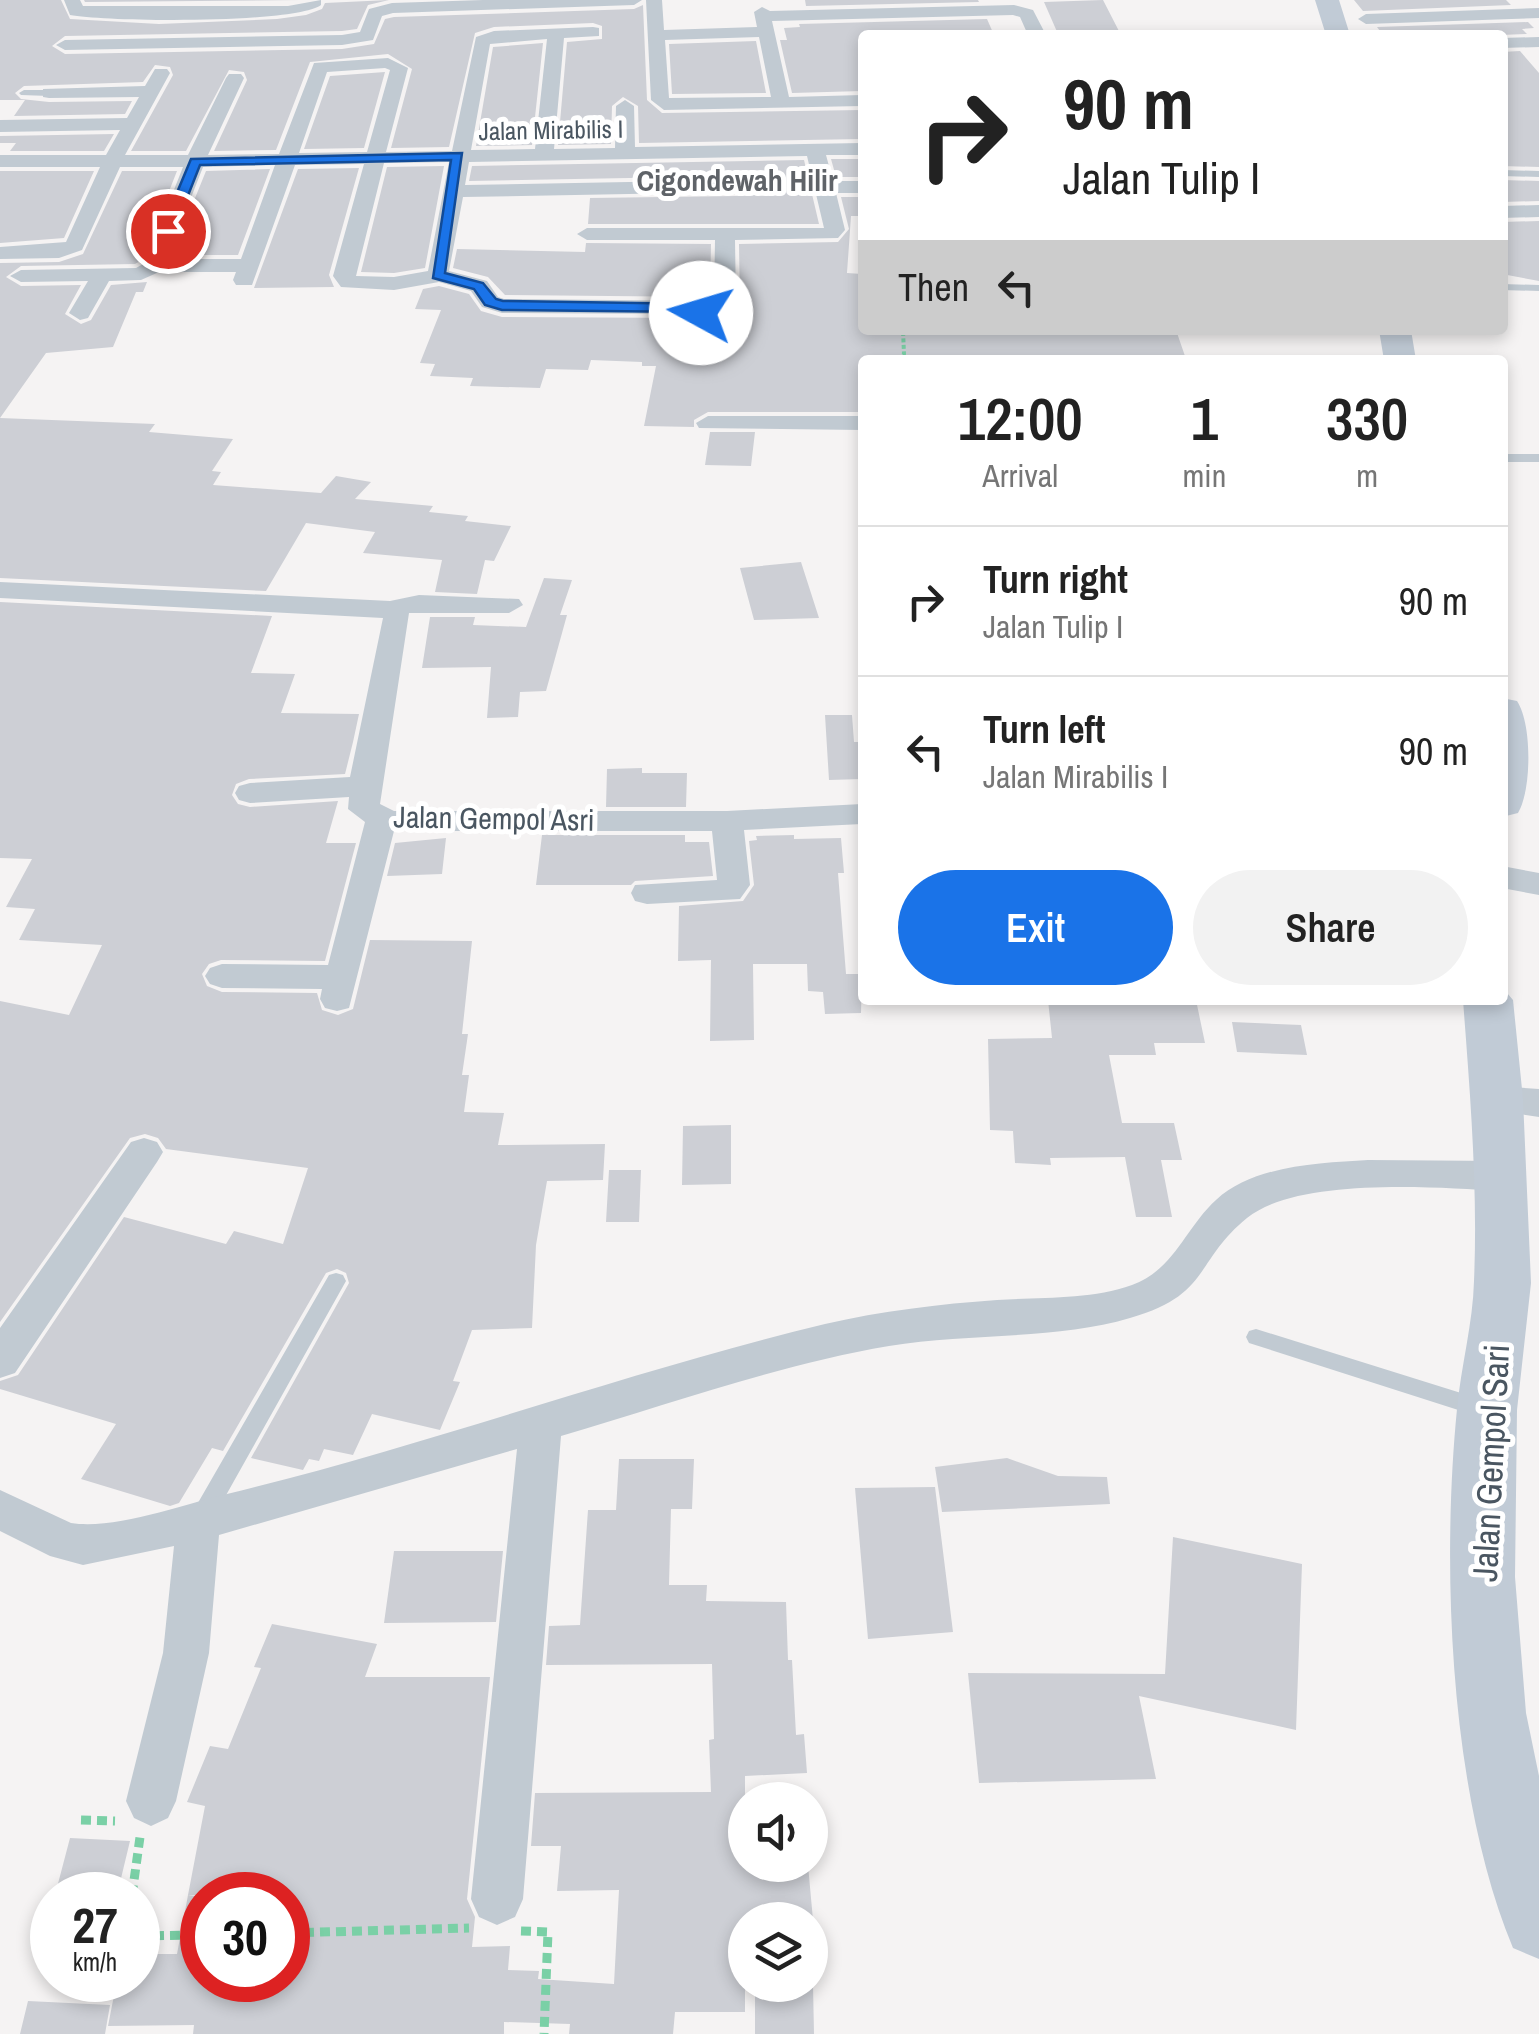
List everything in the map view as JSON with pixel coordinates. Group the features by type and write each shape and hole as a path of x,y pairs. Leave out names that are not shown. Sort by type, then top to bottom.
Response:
{"street":[{"path":"72,0 76,11 83,12 309,5"},
{"path":"64,45 342,40 367,36 374,13 392,8 634,0"},
{"path":"654,0 660,100 664,104 858,102"},
{"path":"1327,0 1336,30"},
{"path":"1356,0 1371,27 1539,14"},
{"path":"655,35 762,16 904,6 1014,10 1028,14 1036,30"},
{"path":"762,16 782,104"},
{"path":"429,278 453,190 482,41 494,36 593,32"},
{"path":"544,155 556,33"},
{"path":"1508,43 1539,42"},
{"path":"154,266 248,272 320,67 340,63 397,64 399,68 372,158 344,276 349,282 429,278 478,286 490,302 502,306 725,305 735,216 736,152"},
{"path":"50,93 64,73"},
{"path":"0,253 59,252 75,246 113,160 161,73"},
{"path":"0,277 146,274 154,266 234,78"},
{"path":"50,93 150,91"},
{"path":"625,106 625,154"},
{"path":"0,126 132,124"},
{"path":"453,190 735,216 830,234 835,230 815,150"},
{"name":"Jalan Mirabilis I","path":"9,167 113,160 858,150"},
{"path":"823,188 858,186"},
{"path":"1508,212 1539,212"},
{"path":"586,234 735,216"},
{"path":"832,224 858,223"},
{"path":"80,313 102,275"},
{"path":"702,308 702,342"},
{"path":"708,424 858,423"},
{"path":"0,590 390,609 419,603 509,604"},
{"name":"Jalan Gempol Asri","path":"390,609 397,616 396,626 364,786 364,809 382,819 727,821 858,814"},
{"path":"250,793 364,786"},
{"path":"222,976 340,988 382,819"},
{"path":"647,893 728,891 734,885 727,821"},
{"path":"1508,878 1539,884"},
{"name":"Jalan Gempol Sari","path":"1489,1005 1518,1101 1499,1176 1503,1283 1487,1410 1483,1577 1492,1713 1517,1842 1539,1922"},
{"path":"0,1361 144,1152"},
{"path":"0,1510 44,1534 83,1545 198,1523 755,1359 899,1326 1060,1315 1113,1307 1153,1295 1186,1269 1242,1200 1266,1192 1316,1180 1420,1171 1499,1176"},
{"path":"495,1919 541,1423"},
{"path":"140,1814 186,1653 198,1523"}],"lane":[{"path":"24,93 50,93"},
{"path":"1508,172 1539,174"},
{"path":"1508,287 1539,288"},
{"path":"1508,458 1539,458"},
{"path":"198,1523 336,1281"},
{"path":"1256,1336 1487,1410"}],"path":[{"path":"81,1820 140,1814 134,1872"},
{"path":"310,1932 495,1919 548,1932 544,2034"}],"building":[{"path":"0,0 61,0 70,19 159,24 277,19 306,15 322,9 325,3 389,0 368,5 357,29 65,36 52,46 65,54 342,49 374,44 385,19 394,17 634,9 643,5 647,100 662,113 858,110 858,139 639,143 638,106 623,97 612,106 611,144 558,145 567,42 602,39 602,26 593,23 494,27 475,33 449,147 391,148 412,69 388,54 310,62 276,150 214,151 247,80 244,72 229,70 186,151 131,151 173,75 170,67 155,65 143,82 24,86 15,93 21,99 49,102 132,101 125,114 14,116 25,100 0,100"},
{"path":"84,0 300,0 85,2"},
{"path":"805,0 978,0 979,2 806,6"},
{"path":"1103,0 1118,30 1056,30 1044,2"},
{"path":"1354,0 1506,0 1511,5 1363,11"},
{"path":"987,19 992,30 858,30 858,91 792,93 780,40 787,40 784,28 800,27 799,24"},
{"path":"1528,22 1534,28 1522,29 1527,34 1508,35 1508,30 1377,27"},
{"path":"756,41 766,93 672,94 669,44"},
{"path":"543,43 532,145 476,146 493,47"},
{"path":"1520,51 1539,73 1539,167 1508,166 1508,52"},
{"path":"385,72 364,148 304,149 330,76"},
{"path":"114,134 104,151 10,151 16,143 0,143 0,136"},
{"path":"831,159 858,159 858,177 836,177"},
{"path":"804,160 819,224 588,224 590,198 736,196 750,185 736,176 469,181 472,166"},
{"path":"444,166 425,268 394,273 361,272 387,167"},
{"path":"359,168 329,275 334,287 254,288 298,169"},
{"path":"270,169 238,255 172,255 206,171"},
{"path":"0,171 94,171 64,238 0,243"},
{"path":"122,171 177,171 142,260 135,264 21,266 6,277 21,286 81,285 65,314 81,324 91,320 111,285 147,282 143,292 136,292 113,347 46,353 0,418 0,263 59,262 83,254"},
{"path":"1508,180 1539,181 1539,201 1508,202"},
{"path":"841,197 858,197 858,216 851,216 847,273 858,274 858,335 1178,335 1185,355 858,355 858,412 708,412 694,420 694,427 644,426 656,366 642,366 642,362 591,360 588,370 546,369 540,388 470,386 473,378 430,376 435,364 420,363 441,310 415,309 423,289 439,286 469,294 481,311 502,317 688,318 691,350 713,350 716,318 732,315 740,305 739,244 838,242 849,229"},
{"path":"1539,221 1539,281 1508,275 1508,222"},
{"path":"586,243 711,244 710,297 505,295 488,277 453,268 457,249 585,252"},
{"path":"0,418 155,424 149,432 233,439 212,471 221,472 213,485 321,493 336,476 371,482 355,499 433,506 429,512 511,526 494,561 485,560 477,594 435,592 442,560 363,553 375,532 306,523 266,591 0,578"},
{"path":"710,432 755,432 751,466 705,465"},
{"path":"801,562 819,618 754,620 740,568"},
{"path":"544,578 572,580 560,615 567,615 546,691 520,692 518,717 487,718 491,667 422,668 430,617 475,617 473,625 526,627"},
{"path":"0,602 272,616 251,673 295,674 281,713 359,714 353,742 345,774 249,779 236,784 232,795 238,804 250,807 338,801 326,843 356,843 325,961 221,960 209,964 202,974 207,986 222,992 317,993 322,1010 338,1015 353,1009 370,940 472,941 462,1034 468,1034 462,1075 469,1075 464,1112 504,1113 498,1145 605,1144 603,1180 547,1181 536,1245 532,1328 472,1330 453,1381 460,1382 440,1430 372,1414 353,1455 324,1449 319,1461 309,1459 303,1470 251,1458 349,1283 346,1273 337,1269 326,1273 223,1451 212,1448 179,1503 170,1506 81,1479 116,1424 0,1389 0,1381 18,1375 124,1217 226,1244 234,1231 283,1244 308,1168 166,1149 158,1138 145,1134 130,1138 0,1322 0,1001 69,1015 102,945 19,940 35,909 6,907 32,859 0,858"},
{"path":"825,715 852,715 854,742 858,742 858,779 829,780"},
{"path":"642,768 642,773 687,773 686,807 606,807 607,769"},
{"path":"542,835 685,835 685,842 709,842 713,876 635,881 631,885 536,885"},
{"path":"756,836 841,838 844,873 838,873 846,974 858,974 861,1013 825,1014 823,992 808,991 807,964 753,964 754,1040 710,1041 711,960 678,961 679,906 743,901 754,885 749,841 757,840"},
{"path":"446,838 442,874 387,876 395,843"},
{"path":"1049,1005 1197,1005 1205,1043 1154,1043 1156,1055 1109,1055 1122,1123 1174,1123 1182,1160 1161,1160 1172,1217 1136,1217 1125,1157 1050,1158 1051,1165 1015,1163 1013,1131 990,1130 988,1039 1052,1038"},
{"path":"1232,1022 1301,1025 1307,1055 1237,1052"},
{"path":"731,1125 731,1184 682,1185 683,1126"},
{"path":"609,1170 641,1170 639,1222 606,1222"},
{"path":"1007,1458 1058,1476 1107,1477 1110,1504 942,1512 935,1467"},
{"path":"619,1459 694,1459 692,1509 671,1509 669,1585 707,1585 706,1601 786,1602 796,1735 804,1734 807,1773 745,1776 745,1782 728,1782 728,1882 810,1882 811,1902 728,1902 728,2002 745,2002 745,2012 675,2012 673,2034 569,2034 570,2024 504,2022 504,2034 193,2034 194,2025 108,2026 113,2002 160,2002 160,1954 177,1954 180,1938 180,2002 310,2002 310,1872 192,1872 205,1806 187,1802 210,1746 228,1749 261,1668 254,1667 272,1624 377,1644 365,1677 490,1677 467,1899 475,1917 472,1947 510,1946 508,1970 539,1971 538,1979 614,1984 619,1890 557,1891 561,1846 531,1846 535,1793 711,1792 712,1664 546,1665 549,1626 580,1625 588,1510 616,1510"},
{"path":"935,1487 953,1632 868,1639 855,1488"},
{"path":"1173,1537 1302,1564 1296,1730 1139,1696 1156,1779 979,1783 968,1673 1165,1674"},
{"path":"394,1551 503,1551 496,1622 384,1623"},
{"path":"70,1838 130,1841 123,1872 61,1872"},
{"path":"28,2001 110,2005 105,2034 20,2034"},
{"path":"755,2002 813,2002 814,2034 755,2034"}],"district":[{"name":"Cigondewah Hilir","path":"737,181"}],"route":[{"path":"168,231 196,161 458,156 438,275 478,286 490,302 502,306 702,308 701,313"}]}
